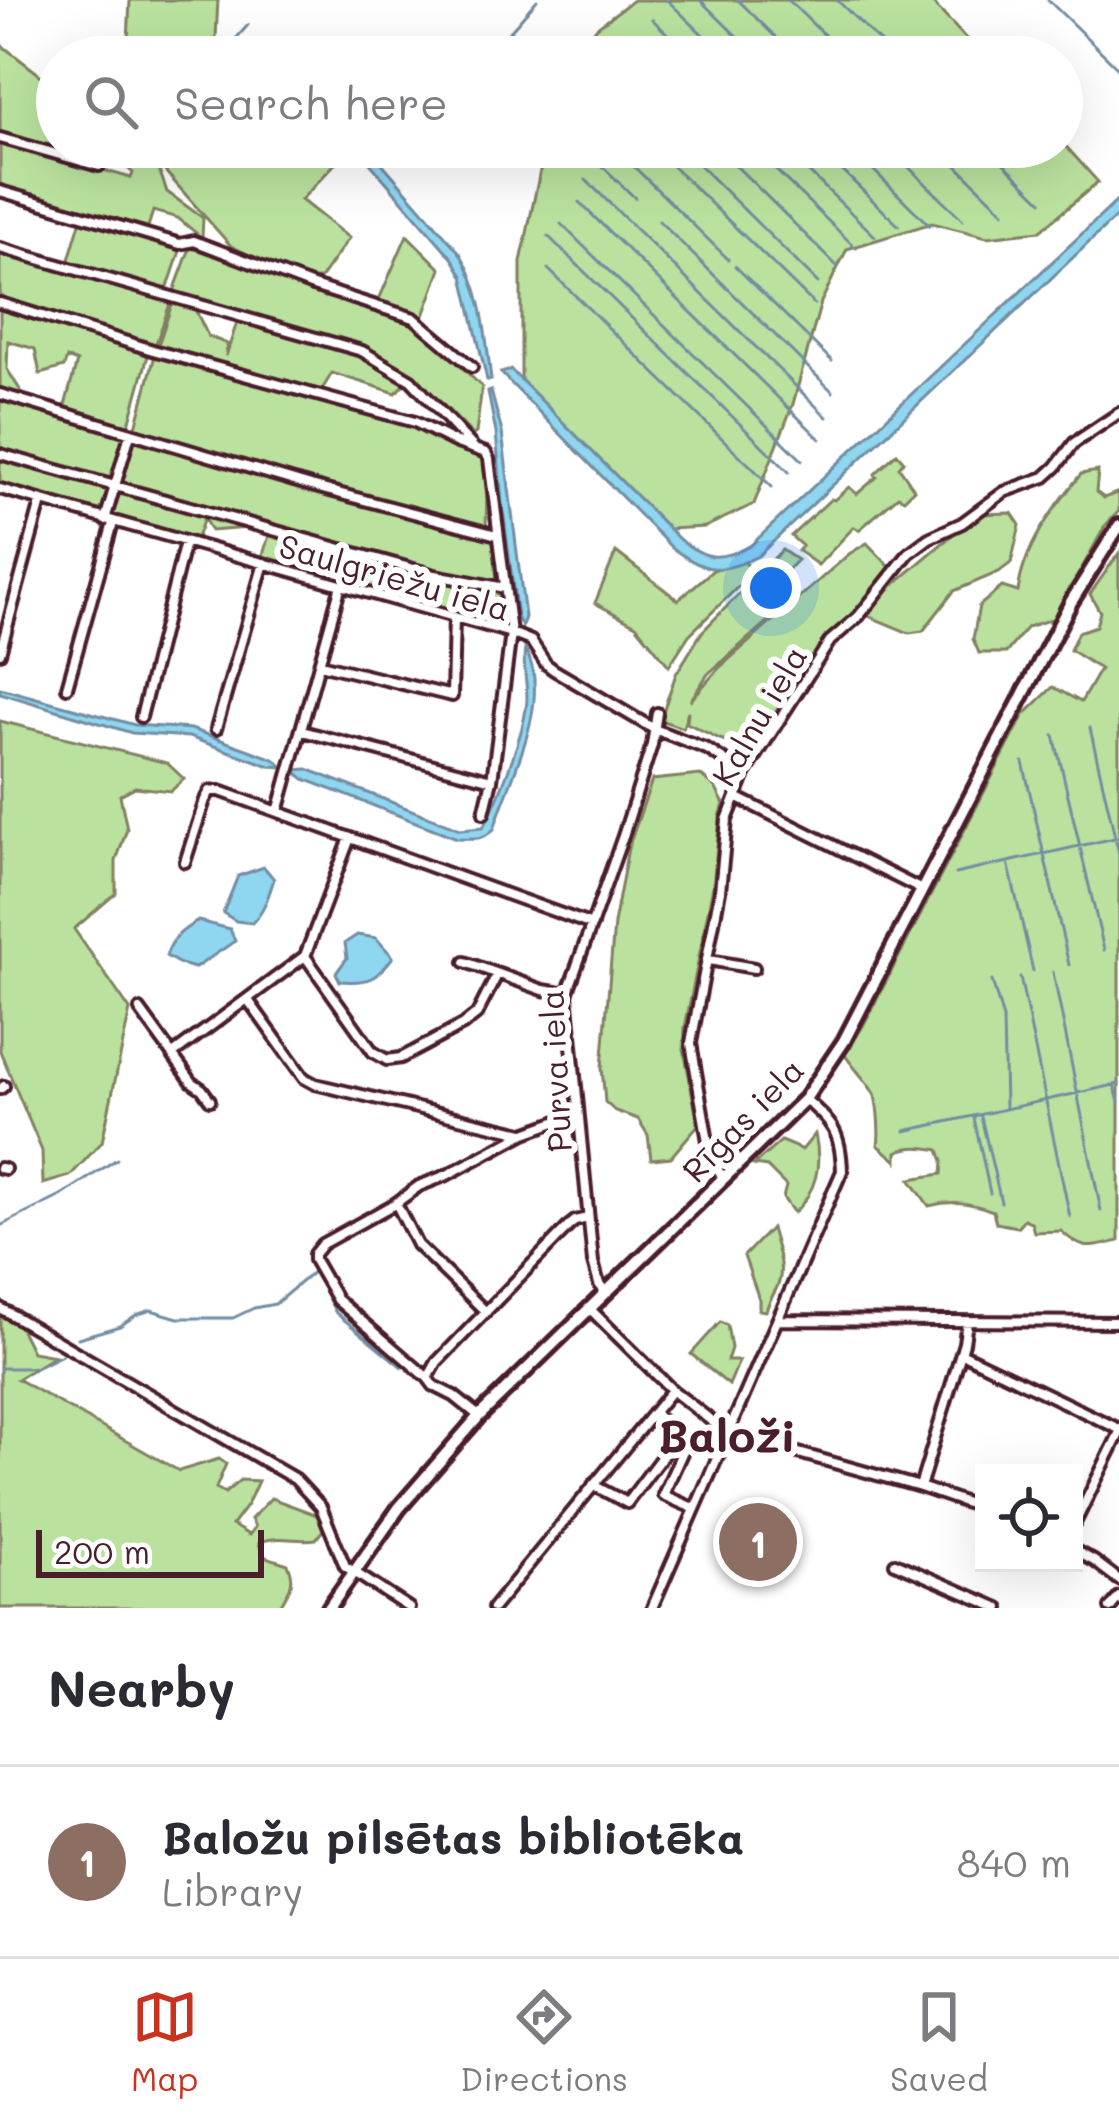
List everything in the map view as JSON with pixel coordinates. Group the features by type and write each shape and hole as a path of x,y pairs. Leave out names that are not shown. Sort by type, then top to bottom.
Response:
{"main road":[{"name":"Rīgas iela","path":"331,1608 404,1500 478,1416 805,1100 844,1041 1072,602 1119,526"}],"street":[{"path":"0,138 36,148"},
{"path":"0,191 180,244 194,242 414,318 472,368"},
{"path":"0,248 362,351 411,380 474,449"},
{"path":"0,303 415,422 485,453 512,633 484,813"},
{"path":"0,394 311,486 497,535"},
{"name":"Kalnu iela","path":"724,1179 711,1159 691,1043 709,960 725,835 745,774 830,641 859,616 909,553 1004,492 1045,477 1074,443 1119,413"},
{"path":"67,687 130,434"},
{"path":"0,454 435,575 505,588"},
{"name":"Saulgriežu iela","path":"0,489 512,633 531,641 554,670 654,729 707,749 745,774"},
{"path":"0,653 41,502"},
{"path":"141,717 185,542"},
{"path":"217,729 264,563"},
{"path":"278,812 341,585"},
{"path":"320,664 452,696 454,617"},
{"name":"Purva iela","path":"606,1293 595,1274 567,994 623,836 652,745 657,713"},
{"path":"302,731 491,780"},
{"path":"185,862 210,791 220,791 592,925"},
{"path":"736,797 922,890"},
{"path":"173,1054 305,956 350,838"},
{"path":"305,956 373,1052 387,1060 401,1058 470,1020 497,975"},
{"path":"709,960 754,968"},
{"path":"465,962 567,994"},
{"path":"248,1000 304,1078 315,1084 525,1133"},
{"path":"140,1010 210,1100"},
{"path":"652,1608 842,1171 835,1127 805,1100"},
{"path":"478,1416 434,1386 337,1300 314,1254 322,1244 419,1186 525,1133 577,1114"},
{"path":"396,1203 417,1245 486,1312"},
{"path":"428,1378 431,1369 574,1221 588,1218"},
{"path":"0,1308 295,1479 321,1507 345,1566 409,1608"},
{"path":"590,1309 672,1390 727,1433 975,1506"},
{"path":"779,1320 1119,1322"},
{"path":"920,1486 968,1322"},
{"path":"961,1353 1119,1431 1083,1506"},
{"path":"494,1608 672,1390"},
{"path":"593,1485 627,1503 678,1435 653,1413"},
{"path":"690,1435 663,1495 693,1508"},
{"path":"1083,1555 1119,1580"},
{"path":"895,1563 998,1608"},
{"path":"1110,1608 1119,1597"}],"green space":[{"path":"130,0 218,0 216,36 128,36"},
{"path":"633,0 930,0 963,36 589,36"},
{"path":"0,44 36,72 36,145 0,135"},
{"path":"0,141 36,151 36,168 96,168 131,178 127,168 158,168 167,192 203,218 202,238 178,218 153,211 148,227 0,188"},
{"path":"1083,165 1098,182 1040,231 987,237 932,223 847,249 821,302 793,404 754,504 705,527 669,529 521,380 521,262 541,168"},
{"path":"162,168 331,168 301,200 349,238 320,279 299,279 231,246"},
{"path":"81,219 181,248 166,293 68,263"},
{"path":"407,235 441,269 422,321 378,302"},
{"path":"190,248 416,322 482,387 476,433 415,376 373,352 173,294"},
{"path":"0,251 171,301 154,349 0,299"},
{"path":"173,301 194,307 208,336 227,344 226,356 238,319 369,358 406,383 396,393 332,373 320,393 157,348"},
{"path":"0,305 149,352 128,428 64,409 77,362 67,358 64,367 40,374 35,349 8,341 7,369 24,396 0,388"},
{"path":"155,355 410,426 484,460 486,528 135,431"},
{"path":"0,397 122,435 113,483 0,448"},
{"path":"134,438 494,539 497,584 251,519 248,528 211,531 204,518 197,538 110,514 118,490 205,518 230,515 120,483"},
{"path":"897,453 904,461 899,467 914,489 904,499 898,496 859,530 854,527 818,565 798,551 802,546 791,536 849,487 857,494"},
{"path":"0,456 109,489 103,512 0,482"},
{"path":"1098,471 1096,492 1104,498 1119,492 1119,511 1105,526 1055,618 1027,627 1006,653 979,653 973,639 979,606 1002,587 1018,592 1026,559 1050,515 1081,474"},
{"path":"1012,513 1020,525 1011,563 954,591 923,631 909,633 868,616 886,591 977,514"},
{"path":"270,532 335,551 327,577 262,558"},
{"path":"867,543 890,567 882,586 797,675 753,750 687,723 688,711 683,728 660,720 676,674 702,632 782,550 797,560 778,579 795,597 708,674 690,701 719,668"},
{"path":"616,552 678,600 713,570 742,560 754,571 689,635 669,666 636,625 595,603"},
{"path":"1119,553 1119,1241 1087,1247 1061,1231 1034,1232 1031,1222 1024,1219 1017,1227 996,1223 993,1211 976,1206 929,1206 910,1179 942,1174 939,1150 907,1148 897,1152 897,1161 878,1145 875,1096 845,1055 1024,715 1053,687 1081,702 1100,669 1070,650 1078,632 1096,626 1100,612 1090,594"},
{"path":"368,560 502,591 505,624 360,585"},
{"path":"0,721 167,763 184,779 171,791 135,787 120,795 127,829 116,861 116,893 74,929 130,1010 102,1142 70,1176 43,1184 42,1151 0,1051"},
{"path":"700,775 715,787 724,804 685,1028 684,1049 698,1125 671,1157 651,1159 648,1135 638,1119 605,1102 602,1068 614,924 628,848 652,780"},
{"path":"815,1134 816,1176 794,1213 783,1198 786,1186 767,1167 754,1165 781,1141 802,1150"},
{"path":"771,1228 780,1275 766,1311 759,1310 744,1256"},
{"path":"0,1314 19,1326 32,1352 55,1356 17,1379 179,1471 219,1459 226,1464 216,1488 225,1493 240,1480 258,1481 232,1525 249,1535 255,1527 251,1519 271,1498 317,1515 323,1530 316,1539 259,1543 263,1556 288,1564 291,1571 290,1587 279,1608 0,1608"},
{"path":"720,1322 727,1325 731,1348 727,1361 739,1361 729,1385 691,1354"}],"water":[{"path":"374,168 386,168 468,267 479,298 491,380 487,380 463,276"},
{"path":"1119,199 1119,214 758,556 733,566 704,566 672,548 501,373 511,370 680,540 706,555 730,554 750,546"},
{"path":"491,391 502,432 525,617 522,627 502,503"},
{"path":"525,649 533,669 532,715 494,829 485,835 457,838 304,779 294,770 307,769 460,829 483,827 504,783 522,726 527,698"},
{"path":"0,688 135,725 191,729 274,759 283,767 189,737 132,733 0,693"},
{"path":"264,867 274,879 252,923 223,913 238,876"},
{"path":"198,921 230,929 235,941 195,968 166,956 178,935"},
{"path":"357,935 376,938 393,957 371,978 340,981 336,973 347,958 345,943"}],"waterway":[{"path":"506,36 537,0"},
{"path":"667,0 704,36"},
{"path":"700,0 737,36"},
{"path":"738,0 775,36"},
{"path":"788,0 825,36"},
{"path":"837,0 874,36"},
{"path":"1048,0 1119,69"},
{"path":"652,19 669,36"},
{"path":"238,36 248,25"},
{"path":"604,168 635,198"},
{"path":"635,168 728,259"},
{"path":"675,168 814,304"},
{"path":"702,168 818,283"},
{"path":"738,168 838,267"},
{"path":"774,168 856,248"},
{"path":"805,168 875,236"},
{"path":"840,168 899,226"},
{"path":"871,168 930,226"},
{"path":"910,168 963,220"},
{"path":"959,168 1004,212"},
{"path":"1008,168 1042,201"},
{"path":"586,180 827,417"},
{"path":"579,202 820,439"},
{"path":"659,221 833,392"},
{"path":"561,224 802,460"},
{"path":"548,236 789,472"},
{"path":"735,266 832,361"},
{"path":"548,269 772,487"},
{"path":"1090,728 1119,854"},
{"path":"1054,735 1104,950"},
{"path":"1023,762 1069,965"},
{"path":"955,874 1119,837"},
{"path":"1008,862 1033,971"},
{"path":"1053,972 1101,1211"},
{"path":"1020,977 1070,1217"},
{"path":"992,981 1003,1019 1005,1108"},
{"path":"905,1131 1119,1084"},
{"path":"1115,1087 1119,1102"},
{"path":"981,1117 1001,1202"},
{"path":"974,1118 990,1193"},
{"path":"0,1226 61,1196 117,1159"},
{"path":"78,1338 120,1326 151,1310 178,1318 233,1318 275,1304 314,1271 336,1313 402,1367"},
{"path":"0,1368 36,1368 62,1355"}],"place":[{"name":"Baložu pilsētas bibliotēka","path":"758,1542"}],"district":[{"name":"Baloži","path":"727,1434"}]}
